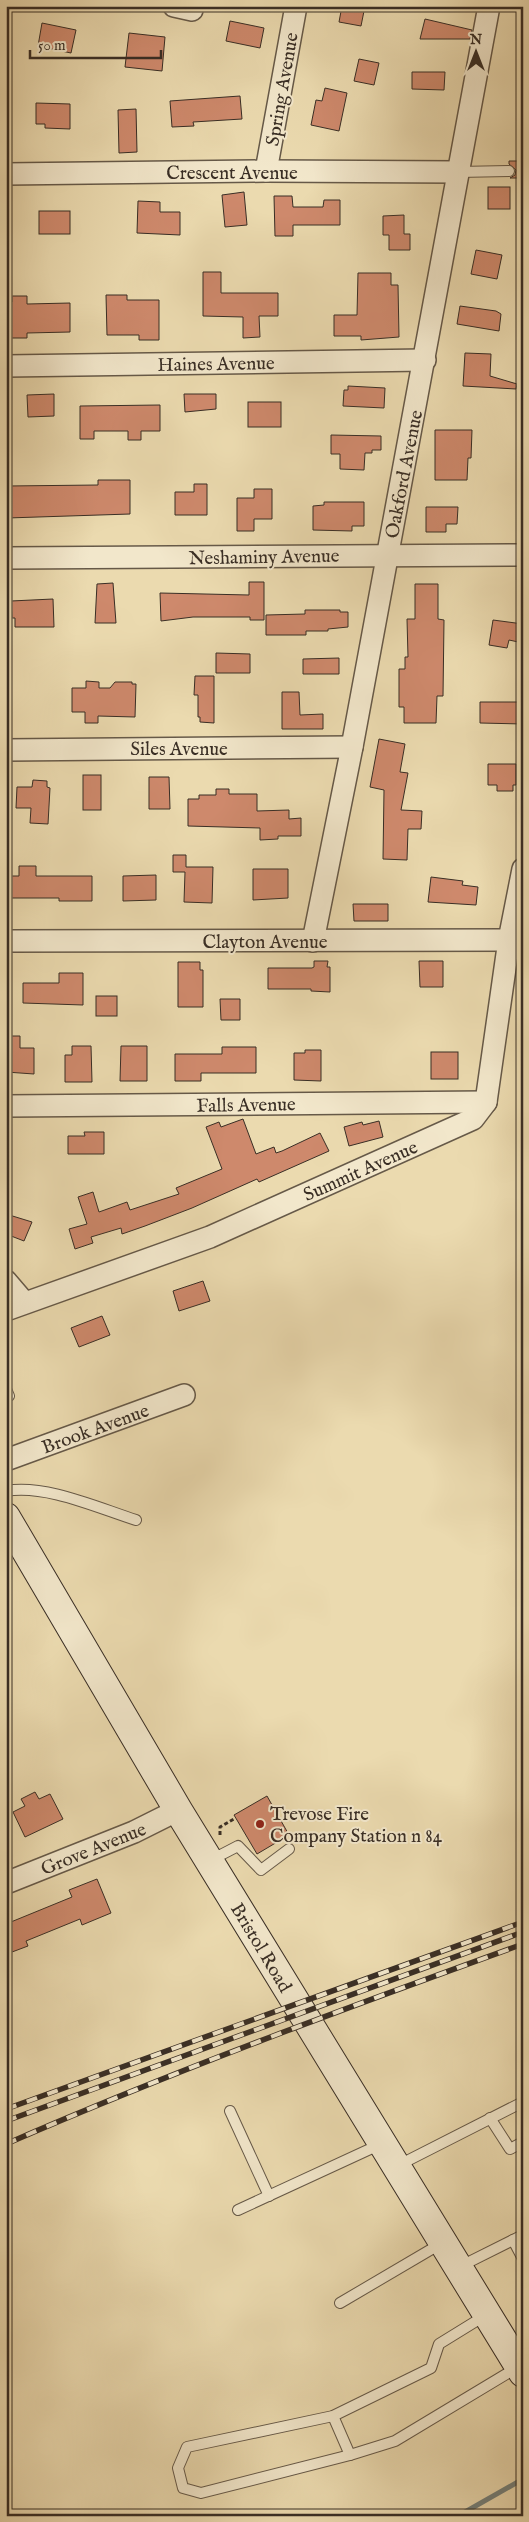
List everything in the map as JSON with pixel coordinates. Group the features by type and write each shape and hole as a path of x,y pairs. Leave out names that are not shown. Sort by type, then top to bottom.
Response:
{"main road":[{"name":"Bristol Road","path":"6,1517 178,1810 218,1857 382,2143 521,2370"}],"street":[{"name":"Spring Avenue","path":"266,171 296,6"},
{"name":"Oakford Avenue","path":"313,941 352,747 425,360 489,6"},
{"name":"Crescent Avenue","path":"6,174 266,171 458,172"},
{"name":"Haines Avenue","path":"6,366 425,360"},
{"name":"Neshaminy Avenue","path":"6,558 388,554 523,555"},
{"name":"Siles Avenue","path":"6,750 352,747"},
{"path":"486,1102 516,940 523,869"},
{"name":"Clayton Avenue","path":"6,942 516,940"},
{"name":"Falls Avenue","path":"6,1106 486,1102"},
{"name":"Summit Avenue","path":"15,1306 210,1237 472,1119 486,1102"},
{"path":"6,1281 15,1306"},
{"name":"Brook Avenue","path":"6,1460 184,1395"},
{"name":"Grove Avenue","path":"6,1883 134,1832 178,1810"}],"lane":[{"path":"458,172 509,171"},
{"path":"6,1389 9,1396 6,1397"},
{"path":"6,1491 19,1489 39,1490 136,1520"},
{"path":"218,1857 238,1846 261,1870 289,1849"},
{"path":"396,2166 523,2102"},
{"path":"230,2112 269,2196"},
{"path":"490,2118 510,2149 523,2142"},
{"path":"238,2210 382,2143"},
{"path":"458,2267 518,2238 523,2259"},
{"path":"340,2303 443,2243"},
{"path":"487,2314 438,2344 431,2368 333,2416 187,2447 178,2468 183,2488 201,2493 350,2456 396,2440 521,2370"},
{"path":"333,2416 350,2456"}],"path":[{"path":"218,1857 220,1827 234,1819"}],"building":[{"path":"342,6 365,6 361,26 339,22"},
{"path":"425,19 472,30 470,39 420,39"},
{"path":"230,21 264,28 260,48 226,41"},
{"path":"42,23 76,30 71,53 38,46"},
{"path":"129,33 165,37 162,71 125,67"},
{"path":"359,59 379,63 374,85 354,81"},
{"path":"412,72 445,72 444,90 412,89"},
{"path":"325,88 347,93 339,131 311,125 316,100 322,101"},
{"path":"240,96 242,119 193,122 194,126 172,127 170,101"},
{"path":"36,103 70,104 70,129 45,128 45,124 36,124"},
{"path":"136,109 137,152 119,153 118,110"},
{"path":"509,161 523,161 523,178 510,178 515,175 516,170 509,164"},
{"path":"488,187 510,187 510,209 488,209"},
{"path":"244,192 247,225 225,227 222,195"},
{"path":"274,196 292,196 293,207 323,207 324,200 340,200 340,225 293,225 293,236 275,236"},
{"path":"138,201 160,202 160,212 180,212 180,235 137,233"},
{"path":"39,211 70,211 70,234 39,234"},
{"path":"404,215 404,234 410,234 410,250 389,250 389,235 383,235 383,216"},
{"path":"476,250 502,255 497,279 471,274"},
{"path":"203,272 221,272 221,293 278,293 278,316 259,316 260,337 243,338 243,317 203,316"},
{"path":"358,273 391,273 391,285 398,285 399,337 361,340 361,336 334,336 334,315 357,315"},
{"path":"106,295 127,295 127,300 159,300 159,340 139,340 139,335 107,335"},
{"path":"12,296 27,296 27,304 70,303 70,332 27,333 27,338 9,338 9,302 12,302"},
{"path":"460,306 496,311 501,314 499,331 457,324"},
{"path":"465,353 491,354 490,376 517,384 516,389 463,386"},
{"path":"348,386 385,388 384,408 343,406 344,390 348,390"},
{"path":"54,394 54,416 28,417 27,395"},
{"path":"184,394 216,394 216,409 185,412"},
{"path":"248,402 281,402 281,427 248,427"},
{"path":"160,405 160,431 141,431 141,440 128,440 128,431 94,431 94,439 80,439 80,406"},
{"path":"435,430 472,430 471,458 468,458 467,480 435,480"},
{"path":"331,435 381,436 381,450 372,450 372,453 365,453 364,470 340,469 340,454 331,454"},
{"path":"98,480 130,480 130,514 7,518 7,486 98,485"},
{"path":"194,484 207,484 207,515 175,515 175,492 194,492"},
{"path":"254,489 272,489 272,519 254,519 254,531 237,531 237,498 254,498"},
{"path":"324,502 364,502 364,526 352,526 352,531 313,530 313,506 324,505"},
{"path":"426,507 458,507 457,524 446,524 446,532 426,532"},
{"path":"249,582 264,582 264,620 250,620 250,617 193,617 161,621 160,593 249,595"},
{"path":"113,583 116,623 95,623 97,584"},
{"path":"415,584 438,584 438,619 444,620 443,696 437,696 436,723 404,723 404,707 399,707 399,669 405,669 405,657 408,657 407,619 415,619"},
{"path":"53,599 54,627 15,627 15,618 12,618 11,601"},
{"path":"305,610 340,610 340,612 348,612 348,627 328,629 328,631 306,631 306,635 266,635 266,615 305,614"},
{"path":"493,620 523,624 523,643 509,640 507,648 489,645"},
{"path":"216,653 250,654 250,673 216,673"},
{"path":"339,658 339,674 303,674 303,659"},
{"path":"195,676 214,676 214,723 200,722 200,717 198,717 198,695 194,695"},
{"path":"86,681 99,682 99,688 110,688 115,682 132,682 132,684 136,684 135,717 98,716 98,723 85,723 85,712 72,712 72,688 86,688"},
{"path":"282,692 299,692 300,715 323,714 323,729 282,729"},
{"path":"480,702 523,702 523,724 480,723"},
{"path":"379,739 405,744 400,772 408,773 401,810 422,811 421,829 408,829 407,860 383,859 384,790 370,787"},
{"path":"488,764 516,764 516,785 513,785 513,791 497,791 497,785 488,785"},
{"path":"83,775 101,775 101,810 83,810"},
{"path":"149,777 169,777 170,809 149,809"},
{"path":"33,780 47,781 47,787 50,788 48,824 30,823 31,808 16,808 17,787 32,787"},
{"path":"216,789 229,789 229,794 257,794 257,811 289,810 289,819 301,818 301,836 278,836 278,839 260,840 260,828 188,826 188,799 199,799 199,795 216,795"},
{"path":"173,855 186,855 186,867 213,867 212,903 184,902 185,872 173,872"},
{"path":"19,866 36,866 36,876 92,876 92,901 59,901 59,898 6,898 6,876 19,876"},
{"path":"253,869 288,869 288,898 253,900"},
{"path":"156,875 156,900 123,901 123,876"},
{"path":"431,877 463,881 462,885 478,887 476,905 428,902"},
{"path":"353,904 388,904 388,921 354,921"},
{"path":"314,961 328,961 327,967 330,967 330,992 311,991 311,989 268,989 268,968 312,968 314,967"},
{"path":"419,961 443,961 443,987 420,987"},
{"path":"178,962 200,962 200,970 203,970 203,1007 178,1007"},
{"path":"59,973 83,973 83,1005 23,1003 23,983 59,983"},
{"path":"96,996 117,996 117,1016 96,1016"},
{"path":"220,999 240,999 240,1020 221,1020"},
{"path":"6,1036 20,1036 20,1048 34,1048 34,1074 6,1072"},
{"path":"72,1046 91,1046 92,1082 65,1082 65,1055 72,1055"},
{"path":"121,1046 147,1046 147,1081 120,1081"},
{"path":"222,1047 256,1047 256,1073 201,1073 201,1081 175,1081 175,1054 222,1054"},
{"path":"305,1050 321,1050 321,1081 294,1080 294,1053 305,1053"},
{"path":"431,1052 458,1052 458,1079 431,1079"},
{"path":"243,1119 256,1154 274,1147 276,1153 320,1133 329,1151 259,1182 257,1179 192,1208 145,1226 122,1234 121,1228 91,1237 93,1243 75,1249 69,1229 87,1224 78,1197 93,1192 99,1212 127,1202 130,1210 179,1194 176,1188 222,1169 206,1127 219,1122 221,1127"},
{"path":"379,1121 383,1137 349,1146 344,1127 362,1122 363,1125"},
{"path":"84,1132 104,1132 104,1154 68,1154 68,1136 85,1136"},
{"path":"6,1214 32,1222 24,1241 6,1234"},
{"path":"203,1281 210,1301 179,1311 173,1291"},
{"path":"102,1316 110,1335 79,1347 71,1328"},
{"path":"35,1792 39,1799 50,1794 63,1819 25,1837 13,1812 25,1806 21,1799"},
{"path":"267,1796 289,1835 257,1854 234,1815"},
{"path":"97,1879 111,1913 82,1925 80,1919 26,1941 28,1946 12,1952 6,1937 6,1924 72,1897 69,1890"}],"waterway":[{"path":"458,2516 523,2479"}],"railway":[{"path":"6,2109 523,1922"},
{"path":"6,2121 523,1932"},
{"path":"6,2144 198,2065 523,1944"}],"place":[{"name":"Trevose Fire Company Station n 84","path":"260,1824"}]}
